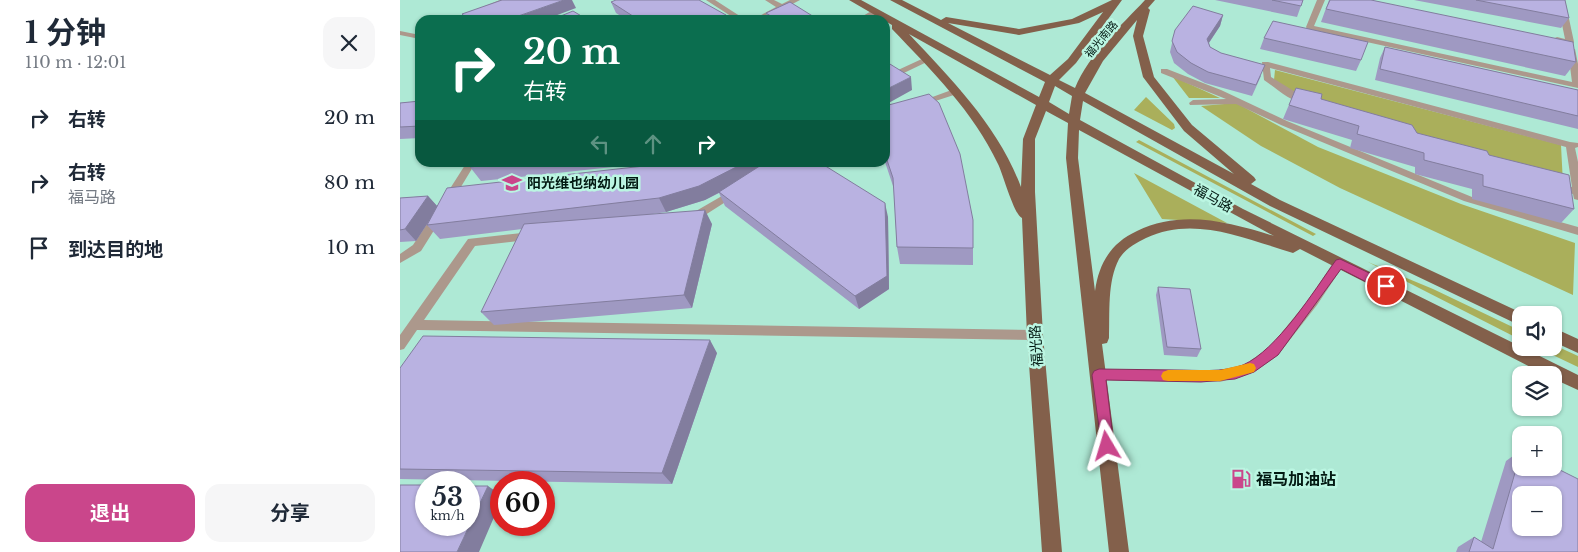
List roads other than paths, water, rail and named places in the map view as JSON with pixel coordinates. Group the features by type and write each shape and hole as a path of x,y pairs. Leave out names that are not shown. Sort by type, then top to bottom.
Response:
{"main road":[{"name":"福马路","path":"854,0 881,14"},
{"name":"福马路","path":"895,0 1143,128 1275,202 1512,316"},
{"path":"923,15 956,23 1019,32 1075,22 1116,1"},
{"name":"福光南路","path":"1050,81 1072,60 1116,1"},
{"path":"1148,2 1138,36 1149,77 1188,128 1275,202"},
{"name":"福光南路","path":"1099,375 1072,158 1074,121 1079,94 1091,70 1148,2"},
{"name":"福马路","path":"890,19 1238,212 1578,383"},
{"path":"890,23 957,91 973,112 1004,162 1013,182 1031,237"},
{"name":"福光路","path":"1050,81 1029,139 1027,170 1035,335 1052,552"},
{"path":"1119,552 1099,375 1104,285 1109,267 1119,248 1153,228 1173,225 1214,224 1340,263"},
{"path":"1562,339 1578,346"}],"lane":[{"path":"467,15 507,0"},
{"path":"710,0 734,15"},
{"path":"770,0 782,7"},
{"path":"766,15 796,0"},
{"path":"1321,0 1310,27 1576,86 1570,42 1561,0"},
{"path":"400,33 415,35"},
{"path":"1551,38 1570,42"},
{"path":"890,77 927,60"},
{"path":"1316,104 1298,98 1267,78 1265,64 1574,145 1578,196 1550,185"},
{"path":"1164,71 1468,199 1578,231"},
{"path":"912,106 957,91"},
{"path":"1192,103 1238,101"},
{"path":"400,259 417,248 469,167"},
{"path":"678,216 698,214 747,184"},
{"path":"400,345 472,242 539,235"},
{"path":"1099,375 1220,376 1250,368 1274,351 1313,302 1340,263"},
{"path":"414,325 738,328 1035,335"}],"place":[{"name":"阳光维也纳幼儿园","path":"512,183"},
{"name":"福马加油站","path":"1241,479"}]}
